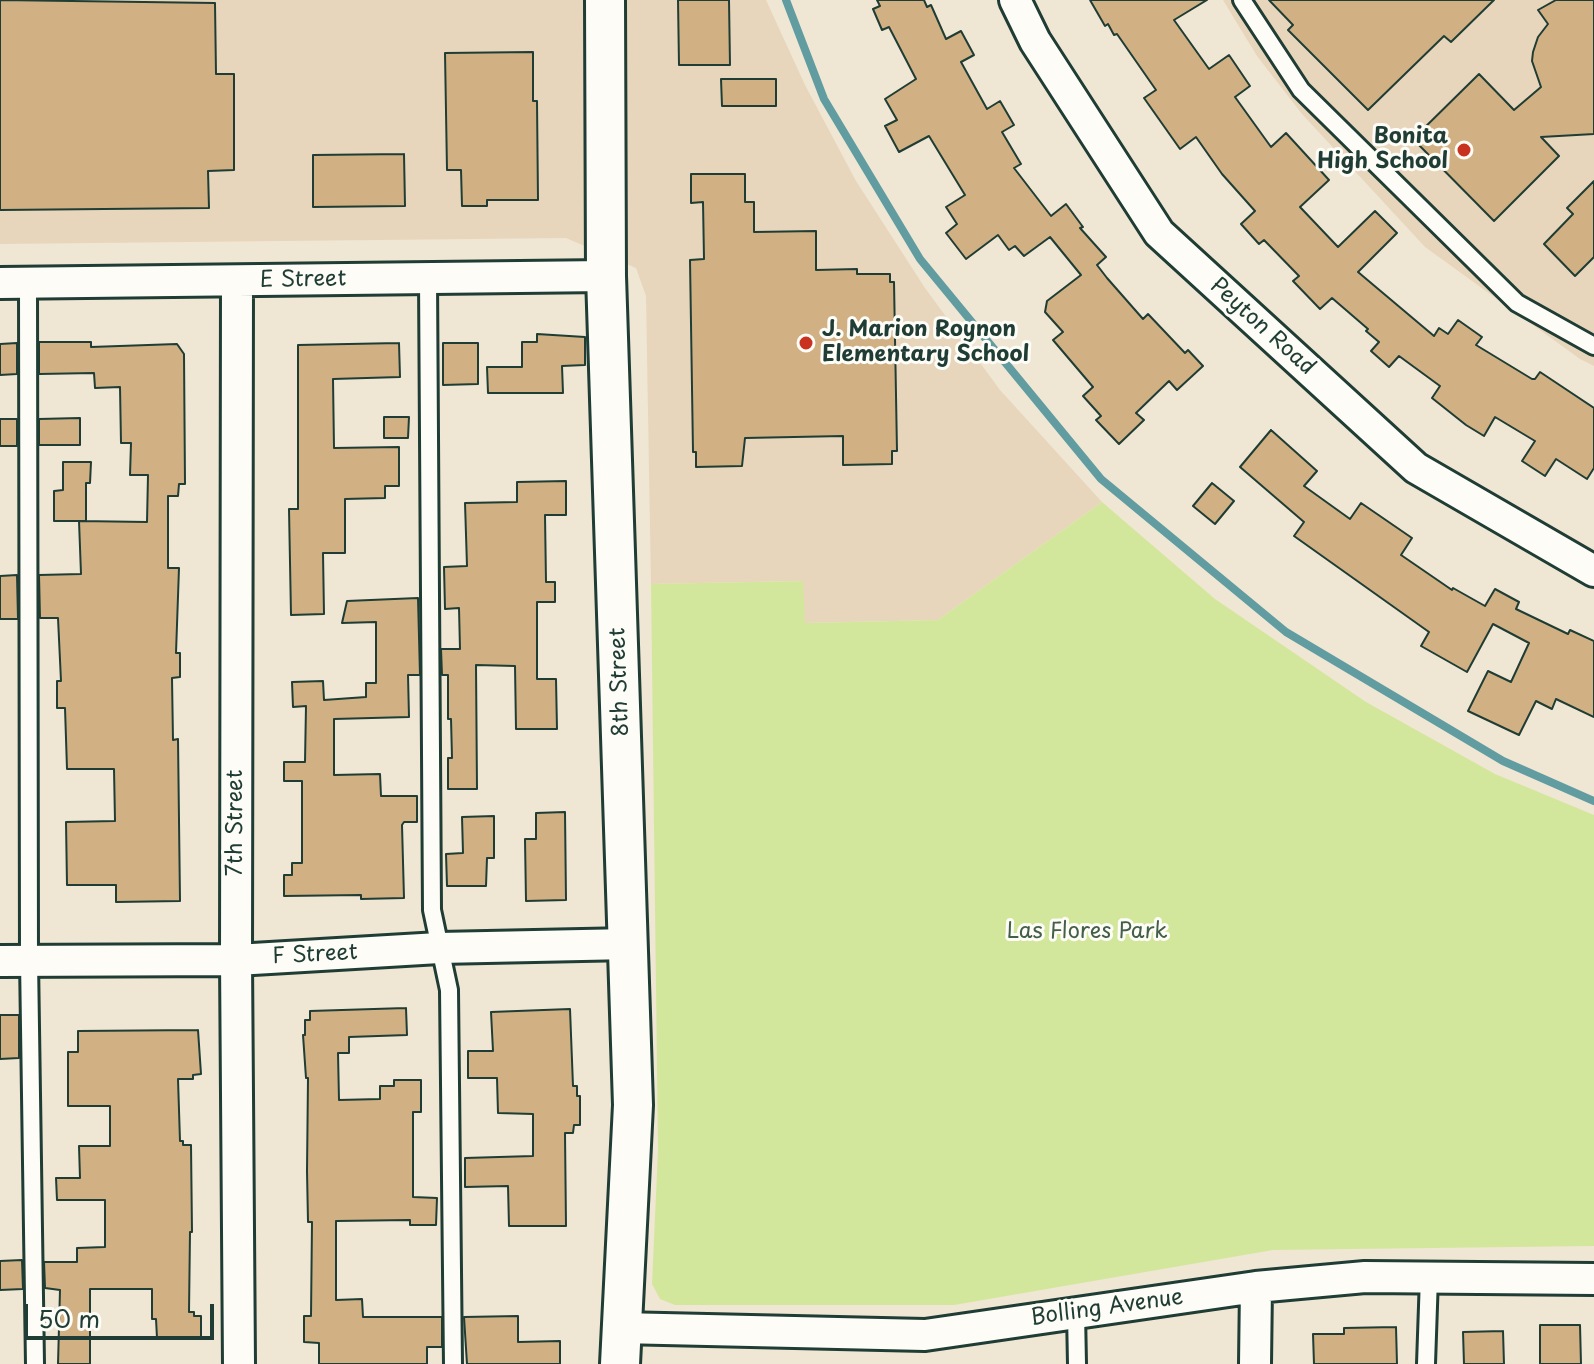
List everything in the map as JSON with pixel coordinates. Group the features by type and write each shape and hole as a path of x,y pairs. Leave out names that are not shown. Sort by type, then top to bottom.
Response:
{"street":[{"name":"8th Street","path":"605,0 606,276 633,1105 620,1346"},
{"name":"Peyton Road","path":"1015,0 1035,41 1159,233 1416,468 1594,571"},
{"name":"E Street","path":"14,283 606,276"},
{"name":"7th Street","path":"237,282 239,1364"},
{"name":"F Street","path":"14,960 236,960 439,948 630,944"},
{"name":"Bolling Avenue","path":"620,1346 925,1335 1256,1287 1365,1277 1594,1279"},
{"path":"1255,1364 1256,1287"}],"lane":[{"path":"1242,0 1301,90 1517,303 1594,346"},
{"path":"428,278 432,910 449,990 453,1364"},
{"path":"14,283 14,960 35,1364"},
{"path":"1426,1364 1429,1277"},
{"path":"1076,1313 1077,1364"}],"shaded area":[{"name":"J. Marion Roynon Elementary School","path":"0,0 766,0 805,85 856,181 925,288 1000,390 1102,502 938,620 804,623 802,581 651,584 646,296 636,268 566,238 0,244"},
{"name":"Bonita High School","path":"1223,0 1594,0 1594,366 1425,247 1302,114 1257,56"}],"green space":[{"name":"Las Flores Park","path":"1102,502 1215,599 1366,702 1495,774 1594,815 1594,1246 1273,1250 954,1305 675,1305 660,1299 652,1284 658,1150 651,584 803,581 805,623 938,620"}],"building":[{"path":"0,0 215,3 216,74 234,74 234,170 208,171 209,208 0,210"},
{"path":"678,0 729,0 730,65 679,65"},
{"path":"877,0 924,0 927,7 931,5 946,39 961,31 974,55 961,62 987,109 1000,101 1014,125 1002,132 1021,164 1014,168 1051,216 1066,204 1083,227 1080,228 1106,257 1097,265 1107,278 1143,319 1148,314 1185,353 1188,350 1203,366 1177,390 1169,381 1136,413 1144,420 1119,444 1096,420 1101,416 1083,396 1093,387 1053,340 1063,332 1045,312 1047,301 1081,275 1050,237 1024,256 1015,246 1009,250 998,235 966,259 946,233 957,224 946,207 965,195 929,136 899,152 885,126 897,120 885,99 916,79 889,27 882,30 873,9 880,6"},
{"path":"1090,0 1207,0 1174,20 1209,69 1229,55 1250,86 1235,97 1271,147 1286,133 1329,180 1300,207 1338,247 1375,211 1397,233 1358,272 1434,336 1439,328 1448,334 1458,320 1482,337 1476,345 1532,379 1540,372 1594,408 1594,468 1587,479 1556,459 1545,476 1522,461 1535,441 1495,417 1484,436 1466,425 1432,398 1440,386 1399,356 1389,367 1371,351 1379,342 1332,298 1320,309 1293,281 1299,276 1264,240 1259,244 1241,224 1255,211 1222,174 1196,137 1180,149 1144,98 1156,90 1117,34 1114,35 1108,24 1105,26"},
{"path":"1269,0 1494,0 1451,42 1444,36 1368,110 1288,30 1293,25"},
{"path":"1556,0 1594,0 1594,134 1541,137 1559,156 1494,221 1413,139 1479,74 1514,110 1541,87 1532,61 1533,52 1538,37 1548,24 1538,10"},
{"path":"533,52 538,200 487,200 487,206 462,206 461,170 447,170 445,53"},
{"path":"721,79 776,79 776,106 722,106"},
{"path":"404,154 405,206 313,207 313,155"},
{"path":"691,174 745,174 745,202 754,202 754,232 816,231 816,270 857,269 857,274 890,274 890,282 894,282 897,451 892,451 892,464 843,465 843,436 745,438 742,466 696,467 696,452 693,452 690,260 704,259 703,202 691,203"},
{"path":"1594,181 1594,257 1575,276 1544,244 1573,214 1567,208"},
{"path":"537,334 585,337 585,365 562,366 563,393 488,393 487,367 522,367 522,342 537,342"},
{"path":"39,342 91,342 91,347 177,344 184,354 185,484 179,484 178,496 168,496 168,568 179,568 176,653 180,653 180,677 172,678 173,740 178,739 180,901 116,902 116,885 67,885 66,822 115,821 114,769 67,769 65,708 57,708 57,681 61,681 58,618 40,618 39,575 81,574 79,521 147,522 148,475 130,475 131,443 121,443 120,387 95,388 94,373 39,374"},
{"path":"17,343 17,374 0,375 0,344"},
{"path":"399,343 400,377 333,379 334,448 399,447 399,486 385,486 385,498 345,499 345,553 323,553 324,614 291,615 289,509 298,509 298,345"},
{"path":"443,343 478,343 478,384 443,385"},
{"path":"384,417 409,417 408,438 384,438"},
{"path":"80,418 80,445 39,445 39,419"},
{"path":"0,419 17,419 17,446 0,446"},
{"path":"1271,430 1317,471 1304,486 1350,519 1361,503 1412,538 1401,555 1452,590 1485,606 1495,589 1519,602 1516,609 1568,634 1570,630 1594,641 1594,717 1556,699 1552,709 1536,701 1519,735 1468,711 1488,671 1511,682 1529,643 1493,624 1467,672 1421,646 1429,632 1294,536 1304,522 1240,467"},
{"path":"63,462 91,462 90,483 86,483 86,521 54,521 54,491 63,490"},
{"path":"566,481 566,515 545,515 546,582 555,582 555,602 537,602 537,679 556,679 557,729 516,729 515,666 476,665 477,789 448,789 448,758 452,758 451,719 448,719 448,675 442,675 441,649 460,649 459,608 445,609 444,567 467,566 465,503 517,502 517,482"},
{"path":"1212,483 1234,501 1215,524 1193,506"},
{"path":"17,575 18,619 0,619 0,576"},
{"path":"418,598 420,675 408,675 409,717 334,719 334,775 380,774 381,796 417,796 417,822 404,822 402,825 404,898 284,896 284,875 292,875 292,863 302,863 302,781 284,781 284,762 305,762 306,706 293,707 292,682 323,681 324,700 366,697 366,683 376,683 376,622 342,623 347,601"},
{"path":"565,812 566,900 526,901 525,839 536,839 536,813"},
{"path":"494,816 494,858 487,858 486,886 447,886 446,854 463,853 462,817"},
{"path":"406,1008 407,1035 349,1037 349,1053 338,1053 339,1100 380,1099 380,1086 394,1086 394,1080 421,1080 421,1112 413,1112 413,1197 437,1198 436,1225 410,1225 410,1220 336,1221 336,1300 362,1299 363,1317 442,1317 442,1347 427,1347 427,1364 319,1364 319,1343 304,1342 304,1316 311,1316 312,1222 308,1222 305,1020 310,1020 310,1011"},
{"path":"570,1009 573,1086 577,1086 577,1096 580,1096 580,1125 574,1125 573,1133 565,1133 566,1226 509,1226 508,1186 465,1187 465,1158 533,1156 533,1114 498,1113 497,1078 468,1078 468,1051 493,1051 491,1012"},
{"path":"0,1015 19,1015 19,1058 0,1059"},
{"path":"198,1030 201,1074 193,1075 193,1079 178,1079 180,1141 183,1145 191,1145 189,1312 201,1316 201,1338 157,1338 156,1319 152,1319 152,1289 90,1289 90,1364 58,1364 60,1290 45,1288 44,1262 77,1262 77,1248 105,1247 105,1200 57,1200 56,1178 80,1178 79,1146 110,1146 110,1106 68,1106 68,1052 78,1052 78,1031"},
{"path":"22,1260 23,1289 0,1290 0,1261"},
{"path":"518,1316 518,1342 560,1341 560,1364 467,1364 464,1317"},
{"path":"1540,1325 1580,1325 1581,1364 1540,1364"},
{"path":"1396,1327 1397,1364 1314,1364 1313,1334 1344,1334 1344,1328"},
{"path":"1503,1331 1504,1364 1464,1364 1463,1332"}],"waterway":[{"path":"786,0 824,99 920,259 1101,479 1286,632 1503,761 1594,801"}],"place":[{"name":"Bonita High School","path":"1464,150"},
{"name":"J. Marion Roynon Elementary School","path":"806,343"}]}
